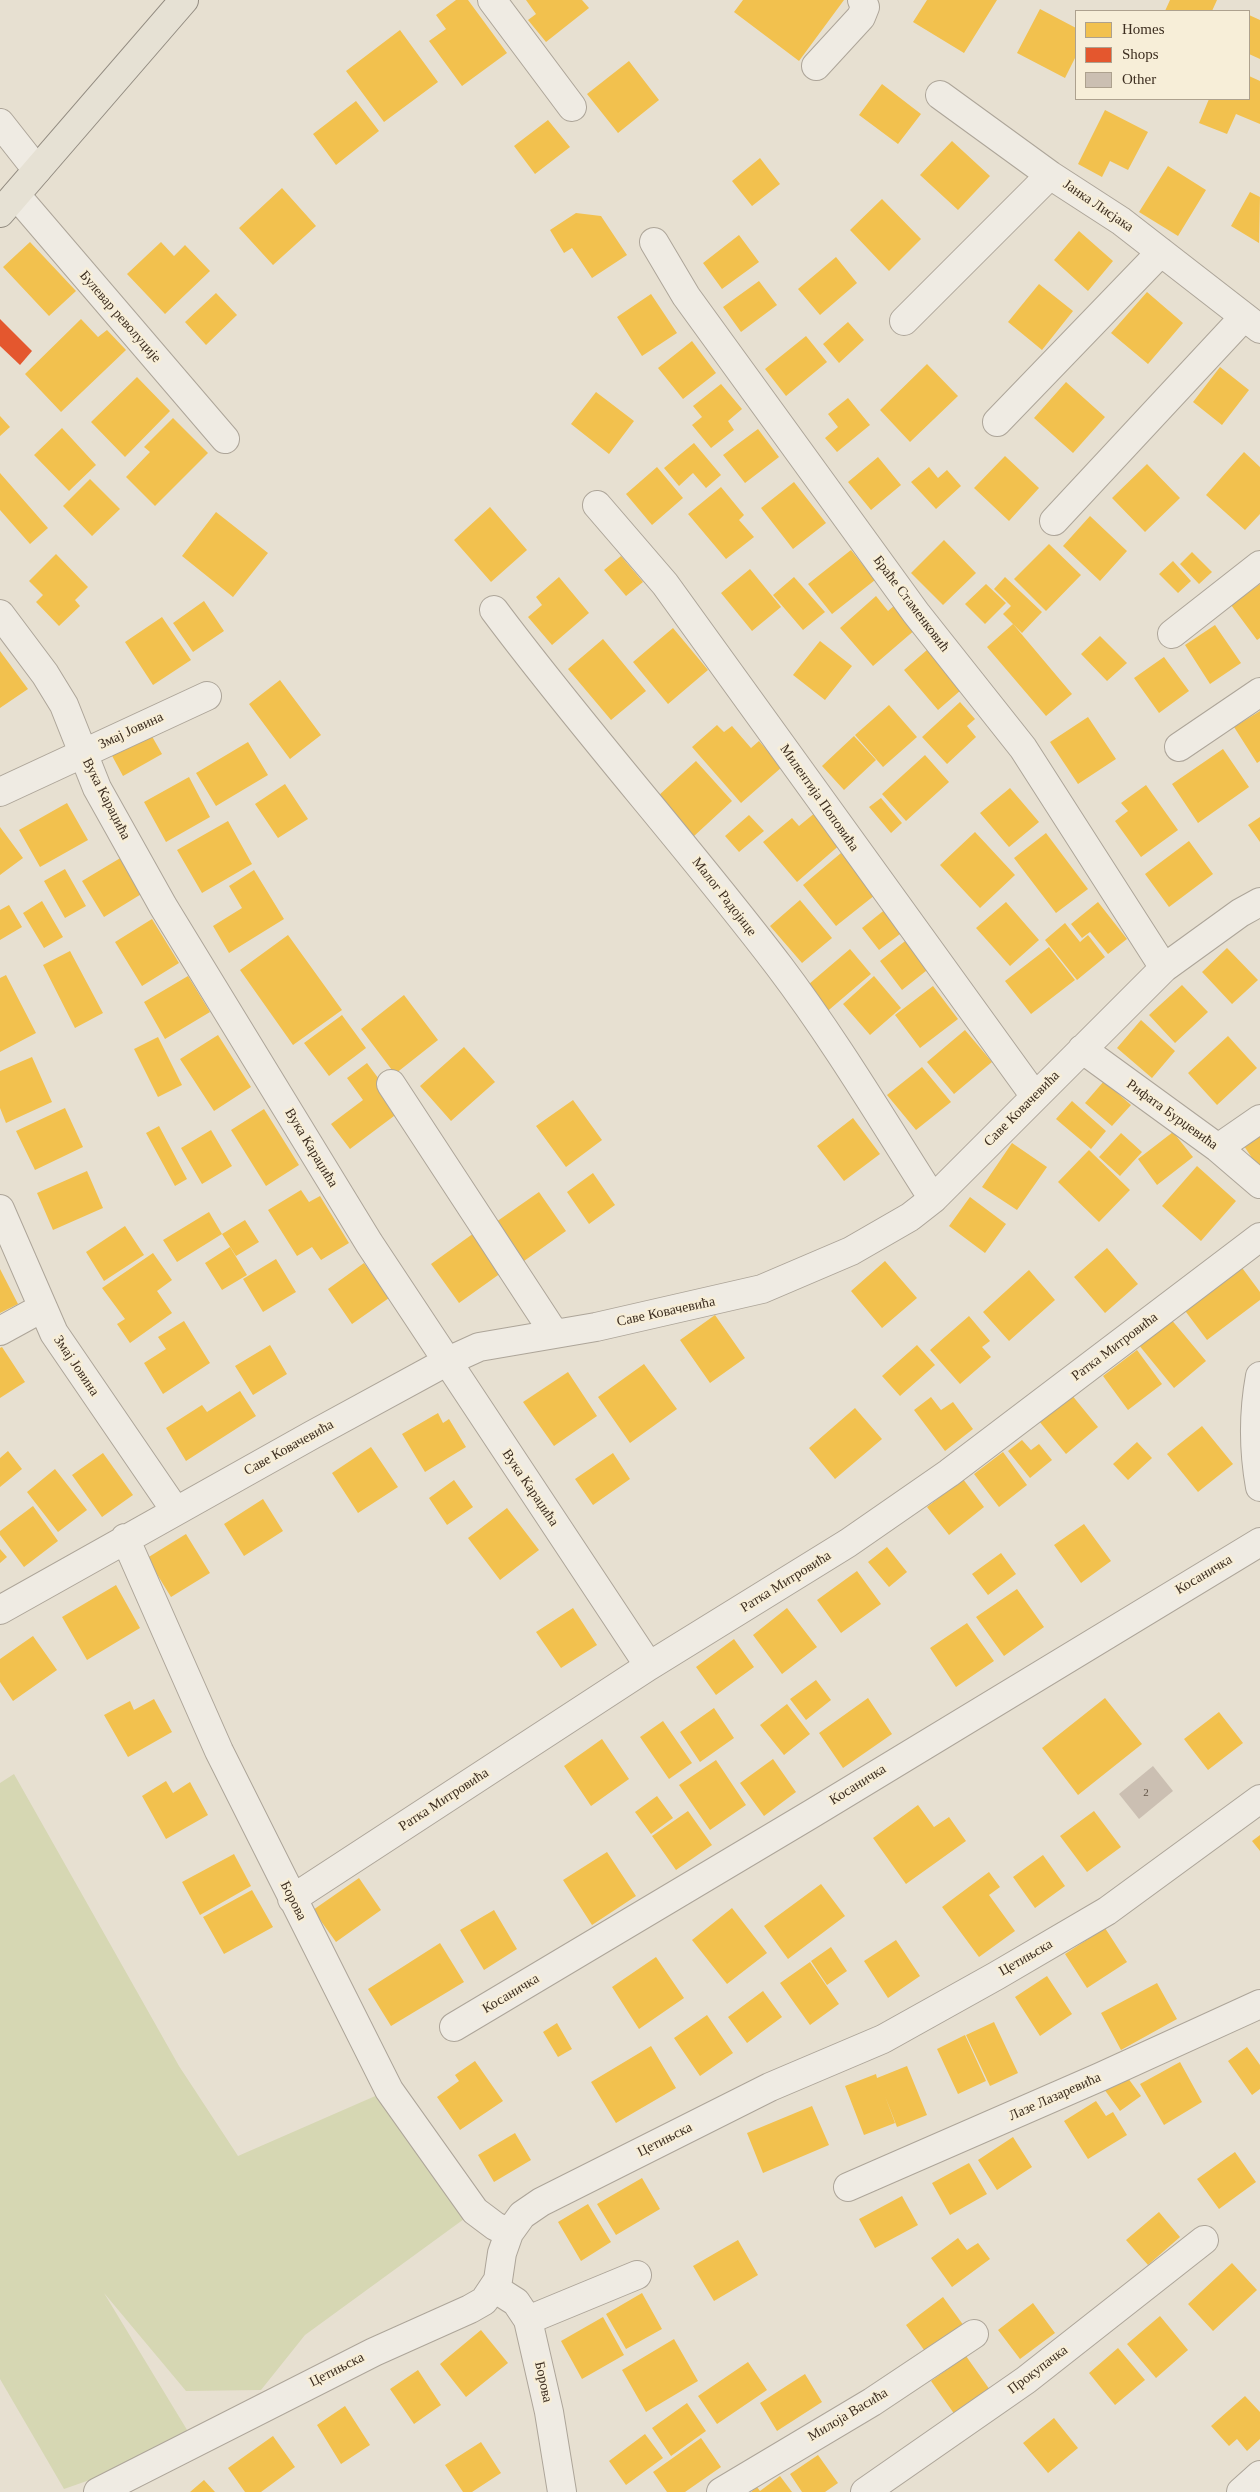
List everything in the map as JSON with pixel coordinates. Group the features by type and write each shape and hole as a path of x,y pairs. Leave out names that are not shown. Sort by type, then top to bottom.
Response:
{"main road":[{"name":"Булевар револуције","path":"8,204 184,0"}],"street":[{"path":"492,0 572,107"},
{"path":"816,66 861,17 865,7 862,0"},
{"path":"940,95 1050,174"},
{"path":"0,123 37,170"},
{"name":"Јанка Лисјака","path":"904,320 1050,174 1121,221 1252,323"},
{"name":"Булевар револуције","path":"8,204 224,439"},
{"name":"Браће Стаменковић","path":"654,242 686,296 904,598 1023,748 1164,968"},
{"path":"997,422 1161,252"},
{"path":"1054,521 1252,323"},
{"name":"Милентија Поповића","path":"596,506 665,584 1034,1096"},
{"path":"1172,634 1260,565"},
{"name":"Малог Радојице","path":"494,610 608,757 693,858 780,967 838,1052 933,1199"},
{"name":"Вука Караџића","path":"0,614 45,674 64,705 97,788 163,906 369,1243 649,1666"},
{"path":"1179,747 1260,692"},
{"name":"Змај Јовина","path":"0,792 207,696"},
{"name":"Саве Ковачевића","path":"0,1610 175,1510 446,1362 479,1347 614,1323 762,1289 851,1251 910,1217 933,1199 1164,968 1240,913 1260,902"},
{"name":"Рифата Бурџевића","path":"1082,1049 1218,1148 1260,1184"},
{"path":"391,1084 554,1333"},
{"path":"1218,1148 1260,1119"},
{"name":"Змај Јовина","path":"0,1209 8,1248 54,1333 175,1510"},
{"name":"Ратка Митровића","path":"292,1899 649,1666 848,1543 949,1473 1260,1237"},
{"path":"0,1331 42,1308"},
{"path":"1260,1376 1258,1403 1253,1429 1255,1462 1260,1487"},
{"name":"Борова","path":"125,1538 219,1751 389,2090 475,2211 495,2226 509,2233"},
{"name":"Косаничка","path":"454,2027 1260,1542"},
{"name":"Цетињска","path":"98,2492 374,2352 470,2309 486,2299 494,2288 500,2271 503,2248 509,2233 522,2215 541,2202 770,2087 883,2039 996,1976 1107,1911 1260,1799"},
{"name":"Лазе Лазаревића","path":"848,2186 1092,2081 1260,2004"},
{"name":"Прокупачка","path":"865,2492 1026,2380 1204,2240"},
{"path":"528,2320 637,2275"},
{"name":"Борова","path":"494,2288 516,2302 528,2320 550,2412 562,2492"},
{"name":"Милоја Васића","path":"721,2492 872,2402 974,2334"},
{"path":"1241,2492 1260,2475"}],"green space":[{"path":"14,1774 179,2066 238,2156 389,2090 475,2211 305,2335 261,2390 186,2391 104,2293 195,2443 64,2489 0,2379 0,1783"}],"building: Homes":[{"path":"456,0 468,0 507,53 462,86 429,41 446,29 436,15"},
{"path":"526,0 582,0 589,8 546,42 528,20 536,14"},
{"path":"743,0 844,0 799,61 734,12"},
{"path":"927,0 997,0 964,53 913,22"},
{"path":"1170,0 1217,0 1212,10 1165,10"},
{"path":"1040,9 1075,27 1075,58 1065,78 1017,53"},
{"path":"1250,15 1260,20 1260,59 1250,54"},
{"path":"400,30 438,82 384,122 346,71"},
{"path":"629,61 659,100 618,133 587,94"},
{"path":"1250,76 1260,81 1260,124 1236,114 1227,134 1199,123 1209,100 1250,100"},
{"path":"882,84 921,114 898,144 859,115"},
{"path":"356,101 379,131 336,165 313,134"},
{"path":"1105,110 1148,132 1128,170 1110,161 1102,177 1078,164"},
{"path":"548,120 570,147 535,174 514,146"},
{"path":"952,141 990,176 958,210 920,175"},
{"path":"760,158 780,184 752,206 732,181"},
{"path":"1168,166 1206,190 1178,236 1139,212"},
{"path":"282,188 316,226 273,265 239,228"},
{"path":"1250,192 1260,197 1259,243 1231,226"},
{"path":"882,199 921,239 889,271 850,230"},
{"path":"576,213 601,216 627,255 592,278 572,248 564,253 550,230"},
{"path":"1079,231 1113,261 1088,291 1054,260"},
{"path":"739,235 759,262 722,289 703,263"},
{"path":"30,242 76,291 49,316 3,267"},
{"path":"161,242 174,256 185,245 210,271 165,314 127,274"},
{"path":"836,257 857,283 820,315 798,289"},
{"path":"759,281 777,305 741,332 723,307"},
{"path":"1039,284 1073,311 1042,350 1008,322"},
{"path":"1147,292 1183,323 1148,364 1111,333"},
{"path":"216,293 237,315 206,345 185,322"},
{"path":"651,294 677,333 642,356 617,317"},
{"path":"81,319 98,337 107,330 126,350 61,412 25,374"},
{"path":"848,322 864,340 839,363 823,344"},
{"path":"806,336 827,362 786,396 765,369"},
{"path":"692,341 716,373 683,399 658,368"},
{"path":"927,364 958,396 910,442 880,410"},
{"path":"1220,367 1249,390 1222,425 1193,402"},
{"path":"137,377 170,411 125,457 91,422"},
{"path":"1066,382 1105,417 1073,453 1034,418"},
{"path":"721,384 742,409 728,421 734,430 711,448 692,425 702,417 693,406"},
{"path":"596,392 634,421 609,454 571,424"},
{"path":"848,398 870,425 837,452 825,438 838,427 828,414"},
{"path":"0,416 10,427 0,436"},
{"path":"173,418 208,453 155,506 126,477 150,452 144,447"},
{"path":"62,428 96,465 69,491 34,455"},
{"path":"758,429 779,457 745,483 723,455"},
{"path":"694,443 721,475 706,488 693,473 679,486 664,468"},
{"path":"1244,452 1260,467 1260,514 1245,530 1206,495"},
{"path":"1005,456 1039,488 1009,521 974,488"},
{"path":"878,457 901,485 871,510 848,482"},
{"path":"1147,464 1180,498 1145,532 1112,498"},
{"path":"657,467 683,498 652,525 626,494"},
{"path":"929,467 938,478 947,470 961,486 936,509 911,482"},
{"path":"0,473 48,528 30,544 0,510"},
{"path":"90,479 120,509 92,536 63,506"},
{"path":"794,482 826,523 793,549 761,508"},
{"path":"721,487 744,515 739,520 754,537 726,559 688,514"},
{"path":"490,507 527,550 491,582 454,540"},
{"path":"216,512 268,553 233,597 182,556"},
{"path":"1090,516 1127,551 1100,581 1063,546"},
{"path":"944,540 976,573 943,605 911,573"},
{"path":"1049,544 1081,575 1046,611 1014,579"},
{"path":"851,550 875,580 832,614 808,584"},
{"path":"1192,552 1212,572 1199,584 1180,564"},
{"path":"56,554 88,587 75,600 80,606 59,626 36,602 43,595 29,581"},
{"path":"621,556 643,582 626,596 604,570"},
{"path":"1173,561 1191,581 1178,593 1159,574"},
{"path":"750,569 781,607 752,631 721,593"},
{"path":"559,577 589,613 552,645 528,617 542,605 536,597"},
{"path":"794,577 825,612 803,630 773,595"},
{"path":"1005,577 1042,612 1022,633 1003,614 1011,606 994,589"},
{"path":"986,584 1006,603 985,624 965,604"},
{"path":"1260,584 1260,638 1257,640 1231,605"},
{"path":"876,596 888,611 895,605 916,629 873,666 840,628"},
{"path":"204,601 224,631 193,652 173,623"},
{"path":"162,617 191,660 153,685 125,642"},
{"path":"1013,624 1072,694 1046,716 987,647"},
{"path":"1215,625 1241,663 1210,684 1185,645"},
{"path":"673,628 708,670 668,704 633,662"},
{"path":"1100,636 1127,663 1107,681 1081,654"},
{"path":"603,639 646,691 611,720 568,669"},
{"path":"820,641 852,666 825,700 793,675"},
{"path":"927,650 961,690 938,710 904,670"},
{"path":"0,651 28,689 0,708"},
{"path":"1164,657 1189,691 1159,713 1134,678"},
{"path":"280,680 321,735 290,759 249,704"},
{"path":"960,702 975,719 967,726 976,737 947,764 922,737"},
{"path":"889,705 917,737 883,767 855,735"},
{"path":"1260,711 1260,761 1257,763 1234,727"},
{"path":"1088,717 1116,759 1078,784 1050,742"},
{"path":"717,725 724,732 732,726 751,748 759,741 782,767 741,803 692,747"},
{"path":"149,731 162,754 123,776 110,752"},
{"path":"854,736 876,760 844,790 822,766"},
{"path":"248,742 268,775 216,806 196,773"},
{"path":"1223,749 1249,787 1198,823 1172,784"},
{"path":"925,755 949,782 906,821 882,794"},
{"path":"696,761 732,801 693,837 657,797"},
{"path":"189,777 210,817 166,842 144,802"},
{"path":"285,784 308,819 278,838 255,804"},
{"path":"1146,785 1178,830 1141,857 1115,821 1128,811 1121,803"},
{"path":"1010,788 1039,822 1009,847 980,813"},
{"path":"881,798 902,823 891,833 869,807"},
{"path":"67,803 88,840 40,867 19,830"},
{"path":"816,812 842,843 797,882 763,842 792,818 799,826"},
{"path":"749,815 764,831 739,852 725,836"},
{"path":"1260,817 1260,842 1248,825"},
{"path":"228,821 252,864 202,893 177,850"},
{"path":"0,827 23,858 0,875"},
{"path":"975,832 1015,875 980,908 940,865"},
{"path":"1046,833 1088,889 1056,913 1014,858"},
{"path":"1189,841 1213,874 1169,907 1145,874"},
{"path":"841,853 875,895 836,926 803,885"},
{"path":"122,857 143,893 104,917 82,881"},
{"path":"65,869 86,906 65,918 44,881"},
{"path":"254,870 284,919 229,953 213,926 242,908 229,886"},
{"path":"800,900 832,938 802,963 770,926"},
{"path":"42,901 63,937 44,948 23,913"},
{"path":"1006,902 1039,940 1010,966 976,928"},
{"path":"1098,902 1127,939 1108,954 1090,932 1082,938 1071,924"},
{"path":"9,905 22,927 0,940 0,910"},
{"path":"887,908 904,931 879,950 862,928"},
{"path":"152,919 179,963 142,986 115,942"},
{"path":"1065,923 1080,942 1088,935 1105,957 1077,980 1045,940"},
{"path":"288,935 342,1010 293,1045 240,970"},
{"path":"909,938 931,967 902,990 880,961"},
{"path":"1049,947 1075,980 1031,1014 1005,981"},
{"path":"1227,948 1258,980 1232,1004 1202,972"},
{"path":"850,949 871,974 823,1015 802,990"},
{"path":"70,951 103,1013 75,1028 43,965"},
{"path":"6,975 36,1033 0,1052 0,978"},
{"path":"188,976 210,1012 165,1039 144,1002"},
{"path":"874,976 901,1008 870,1035 843,1004"},
{"path":"1182,985 1208,1012 1175,1043 1149,1015"},
{"path":"933,986 958,1019 920,1048 895,1015"},
{"path":"404,995 438,1040 395,1074 361,1029"},
{"path":"342,1015 366,1048 329,1076 304,1043"},
{"path":"1141,1020 1175,1051 1152,1078 1117,1048"},
{"path":"965,1030 992,1062 954,1094 927,1062"},
{"path":"218,1035 251,1087 214,1111 180,1059"},
{"path":"1228,1036 1257,1068 1217,1105 1188,1073"},
{"path":"158,1037 182,1085 158,1097 134,1049"},
{"path":"464,1047 495,1082 451,1121 420,1086"},
{"path":"32,1057 52,1102 6,1123 0,1108 0,1071"},
{"path":"367,1063 402,1110 350,1149 331,1124 363,1100 347,1078"},
{"path":"922,1067 951,1102 916,1130 887,1095"},
{"path":"1104,1081 1131,1105 1112,1126 1085,1103"},
{"path":"573,1100 602,1140 566,1167 536,1126"},
{"path":"1072,1101 1106,1131 1091,1149 1056,1119"},
{"path":"65,1108 83,1147 35,1170 16,1131"},
{"path":"264,1109 299,1165 266,1186 231,1130"},
{"path":"853,1118 880,1154 844,1181 817,1146"},
{"path":"159,1126 187,1179 175,1186 146,1133"},
{"path":"211,1130 232,1166 202,1184 181,1148"},
{"path":"1260,1131 1260,1166 1258,1167 1242,1143"},
{"path":"1173,1132 1193,1157 1157,1185 1138,1159"},
{"path":"1121,1133 1142,1152 1120,1176 1099,1157"},
{"path":"1012,1143 1047,1167 1017,1210 982,1187"},
{"path":"1089,1150 1130,1190 1099,1222 1058,1182"},
{"path":"1197,1166 1236,1201 1201,1241 1162,1206"},
{"path":"87,1171 103,1208 53,1230 37,1193"},
{"path":"593,1173 615,1205 589,1224 567,1192"},
{"path":"301,1190 309,1202 320,1196 349,1243 321,1260 312,1247 297,1256 268,1210"},
{"path":"539,1192 566,1231 524,1261 496,1222"},
{"path":"970,1197 1006,1224 985,1253 949,1226"},
{"path":"209,1212 222,1234 177,1262 163,1240"},
{"path":"245,1220 259,1242 236,1256 222,1234"},
{"path":"125,1226 144,1255 104,1281 86,1252"},
{"path":"474,1233 501,1273 459,1303 431,1264"},
{"path":"230,1247 247,1275 222,1290 205,1263"},
{"path":"1107,1248 1138,1284 1105,1313 1074,1277"},
{"path":"153,1253 172,1280 157,1291 172,1313 130,1343 117,1324 125,1319 102,1288"},
{"path":"276,1259 296,1292 263,1312 243,1279"},
{"path":"885,1261 917,1298 882,1328 851,1291"},
{"path":"364,1263 389,1298 352,1324 328,1289"},
{"path":"1240,1265 1260,1292 1260,1300 1207,1340 1183,1308"},
{"path":"0,1269 18,1304 0,1313"},
{"path":"1029,1270 1055,1300 1009,1341 983,1312"},
{"path":"715,1315 745,1358 710,1383 680,1340"},
{"path":"969,1316 990,1341 982,1347 991,1357 960,1384 930,1350"},
{"path":"1170,1318 1206,1361 1174,1388 1138,1344"},
{"path":"184,1321 210,1363 163,1394 144,1363 166,1349 158,1337"},
{"path":"270,1345 287,1374 253,1395 235,1366"},
{"path":"917,1345 935,1365 900,1396 882,1376"},
{"path":"2,1347 25,1382 0,1398 0,1348"},
{"path":"1137,1350 1162,1384 1128,1410 1103,1376"},
{"path":"644,1364 677,1409 630,1443 598,1397"},
{"path":"568,1372 597,1416 554,1446 523,1402"},
{"path":"240,1391 256,1416 186,1461 166,1428 202,1405 207,1412"},
{"path":"1071,1394 1098,1427 1066,1454 1039,1421"},
{"path":"931,1397 941,1410 953,1402 973,1429 945,1451 914,1410"},
{"path":"855,1408 882,1439 835,1479 809,1448"},
{"path":"438,1413 443,1423 449,1419 466,1447 425,1472 402,1434"},
{"path":"1202,1426 1233,1464 1198,1492 1167,1454"},
{"path":"1022,1440 1031,1450 1039,1444 1052,1460 1030,1478 1008,1451"},
{"path":"1137,1442 1152,1458 1128,1480 1113,1464"},
{"path":"371,1447 398,1487 358,1513 332,1473"},
{"path":"8,1451 22,1469 0,1487 0,1458"},
{"path":"1003,1452 1027,1485 999,1507 974,1474"},
{"path":"103,1453 133,1495 102,1517 72,1475"},
{"path":"613,1453 630,1479 593,1505 575,1479"},
{"path":"55,1469 87,1510 58,1532 27,1492"},
{"path":"963,1479 984,1507 949,1535 927,1507"},
{"path":"454,1480 473,1507 447,1525 429,1498"},
{"path":"263,1499 283,1531 244,1556 224,1524"},
{"path":"33,1506 58,1541 24,1567 0,1535 0,1531"},
{"path":"507,1508 539,1550 500,1580 468,1538"},
{"path":"1084,1524 1111,1561 1081,1583 1054,1545"},
{"path":"186,1534 210,1573 171,1597 147,1558"},
{"path":"887,1547 907,1572 889,1587 868,1562"},
{"path":"0,1549 7,1557 0,1563"},
{"path":"1001,1553 1016,1574 988,1595 972,1574"},
{"path":"857,1571 881,1604 841,1633 817,1600"},
{"path":"116,1585 140,1628 87,1660 62,1617"},
{"path":"1017,1589 1044,1627 1004,1656 976,1617"},
{"path":"573,1608 597,1645 561,1668 536,1632"},
{"path":"787,1608 817,1647 782,1674 753,1635"},
{"path":"967,1623 994,1661 956,1687 930,1648"},
{"path":"33,1636 57,1670 13,1701 0,1682 0,1659"},
{"path":"734,1639 754,1667 716,1695 696,1667"},
{"path":"816,1680 831,1700 806,1720 790,1699"},
{"path":"868,1698 892,1734 843,1768 819,1733"},
{"path":"1105,1698 1142,1744 1078,1795 1042,1748"},
{"path":"154,1699 172,1732 128,1757 104,1715 130,1701 134,1710"},
{"path":"787,1704 810,1734 784,1755 760,1725"},
{"path":"714,1708 734,1738 700,1762 680,1732"},
{"path":"1219,1712 1243,1743 1208,1770 1184,1739"},
{"path":"663,1721 692,1763 669,1779 640,1737"},
{"path":"602,1739 629,1779 591,1806 564,1766"},
{"path":"773,1759 796,1792 764,1816 740,1783"},
{"path":"716,1760 746,1805 710,1830 679,1785"},
{"path":"166,1781 173,1793 190,1782 208,1815 166,1839 142,1796"},
{"path":"657,1796 673,1818 651,1834 635,1812"},
{"path":"918,1805 934,1827 949,1817 966,1841 906,1884 873,1838"},
{"path":"688,1811 712,1845 676,1870 652,1836"},
{"path":"1094,1811 1121,1847 1087,1872 1060,1836"},
{"path":"1260,1835 1260,1851 1252,1841"},
{"path":"607,1852 636,1896 592,1925 563,1880"},
{"path":"234,1854 251,1886 200,1915 182,1882"},
{"path":"1043,1855 1065,1886 1035,1908 1013,1877"},
{"path":"989,1872 1000,1887 989,1895 1015,1931 979,1957 942,1907"},
{"path":"359,1878 381,1910 336,1942 313,1910"},
{"path":"821,1884 845,1916 788,1959 764,1926"},
{"path":"252,1890 273,1927 224,1954 203,1917"},
{"path":"732,1908 767,1953 727,1984 692,1940"},
{"path":"494,1910 517,1949 484,1970 460,1930"},
{"path":"1105,1928 1127,1962 1087,1988 1065,1954"},
{"path":"896,1940 920,1976 888,1998 864,1961"},
{"path":"440,1943 464,1982 391,2026 368,1989"},
{"path":"831,1947 847,1971 827,1985 811,1961"},
{"path":"656,1957 684,1998 639,2029 612,1987"},
{"path":"810,1962 839,2004 810,2025 780,1983"},
{"path":"1047,1976 1072,2014 1040,2036 1015,1997"},
{"path":"1157,1983 1177,2019 1121,2050 1101,2013"},
{"path":"763,1991 782,2017 747,2043 728,2017"},
{"path":"707,2015 733,2053 700,2076 674,2038"},
{"path":"994,2022 1018,2073 990,2086 966,2035"},
{"path":"557,2023 572,2049 558,2057 543,2032"},
{"path":"965,2035 986,2081 958,2094 937,2049"},
{"path":"651,2046 676,2088 616,2123 591,2082"},
{"path":"1247,2047 1260,2065 1260,2089 1252,2095 1228,2061"},
{"path":"475,2061 503,2101 460,2130 437,2097 459,2081 455,2075"},
{"path":"1180,2062 1202,2102 1164,2125 1140,2084"},
{"path":"907,2066 927,2115 897,2127 885,2096 895,2123 864,2135 845,2086 876,2074 877,2078"},
{"path":"1125,2074 1141,2096 1120,2111 1104,2089"},
{"path":"1096,2101 1106,2116 1113,2112 1127,2135 1088,2159 1064,2121"},
{"path":"812,2106 829,2145 763,2173 747,2133"},
{"path":"515,2133 531,2160 494,2182 478,2155"},
{"path":"1013,2137 1032,2167 997,2190 978,2160"},
{"path":"1235,2152 1256,2182 1219,2209 1197,2179"},
{"path":"969,2163 987,2194 950,2215 932,2183"},
{"path":"642,2178 660,2209 616,2235 597,2204"},
{"path":"902,2196 918,2225 875,2248 859,2219"},
{"path":"588,2204 611,2242 581,2261 558,2222"},
{"path":"1159,2212 1180,2237 1148,2265 1126,2240"},
{"path":"958,2238 967,2250 978,2243 990,2259 952,2287 931,2258"},
{"path":"738,2240 758,2275 714,2301 693,2266"},
{"path":"1232,2263 1257,2290 1213,2331 1188,2304"},
{"path":"642,2293 662,2329 626,2349 606,2314"},
{"path":"943,2297 964,2326 927,2354 906,2325"},
{"path":"1033,2303 1055,2333 1020,2359 998,2330"},
{"path":"1160,2316 1188,2350 1156,2378 1127,2344"},
{"path":"603,2317 624,2355 582,2379 561,2341"},
{"path":"481,2330 508,2363 466,2397 440,2364"},
{"path":"674,2339 698,2381 646,2412 622,2370"},
{"path":"1118,2348 1145,2380 1115,2405 1089,2373"},
{"path":"966,2356 990,2390 955,2415 931,2381"},
{"path":"748,2362 767,2390 717,2424 698,2396"},
{"path":"418,2370 441,2405 414,2424 390,2389"},
{"path":"805,2374 822,2402 777,2431 760,2403"},
{"path":"1245,2396 1260,2412 1260,2439 1247,2451 1237,2439 1229,2446 1211,2426"},
{"path":"687,2403 706,2431 671,2456 652,2428"},
{"path":"345,2406 370,2445 341,2464 317,2425"},
{"path":"1054,2418 1078,2448 1048,2473 1023,2443"},
{"path":"645,2434 663,2458 626,2485 609,2461"},
{"path":"273,2436 295,2467 261,2492 245,2492 228,2468"},
{"path":"701,2438 721,2467 685,2492 667,2492 653,2472"},
{"path":"481,2442 501,2473 472,2492 463,2492 445,2465"},
{"path":"818,2455 838,2483 825,2492 802,2492 790,2474"},
{"path":"780,2476 792,2492 751,2492 757,2487 760,2491"},
{"path":"204,2480 215,2492 190,2492"}],"building: Shops":[{"path":"0,319 32,351 20,365 0,346"}],"building: Other":[{"path":"1153,1766 1173,1791 1139,1819 1119,1794"}]}
